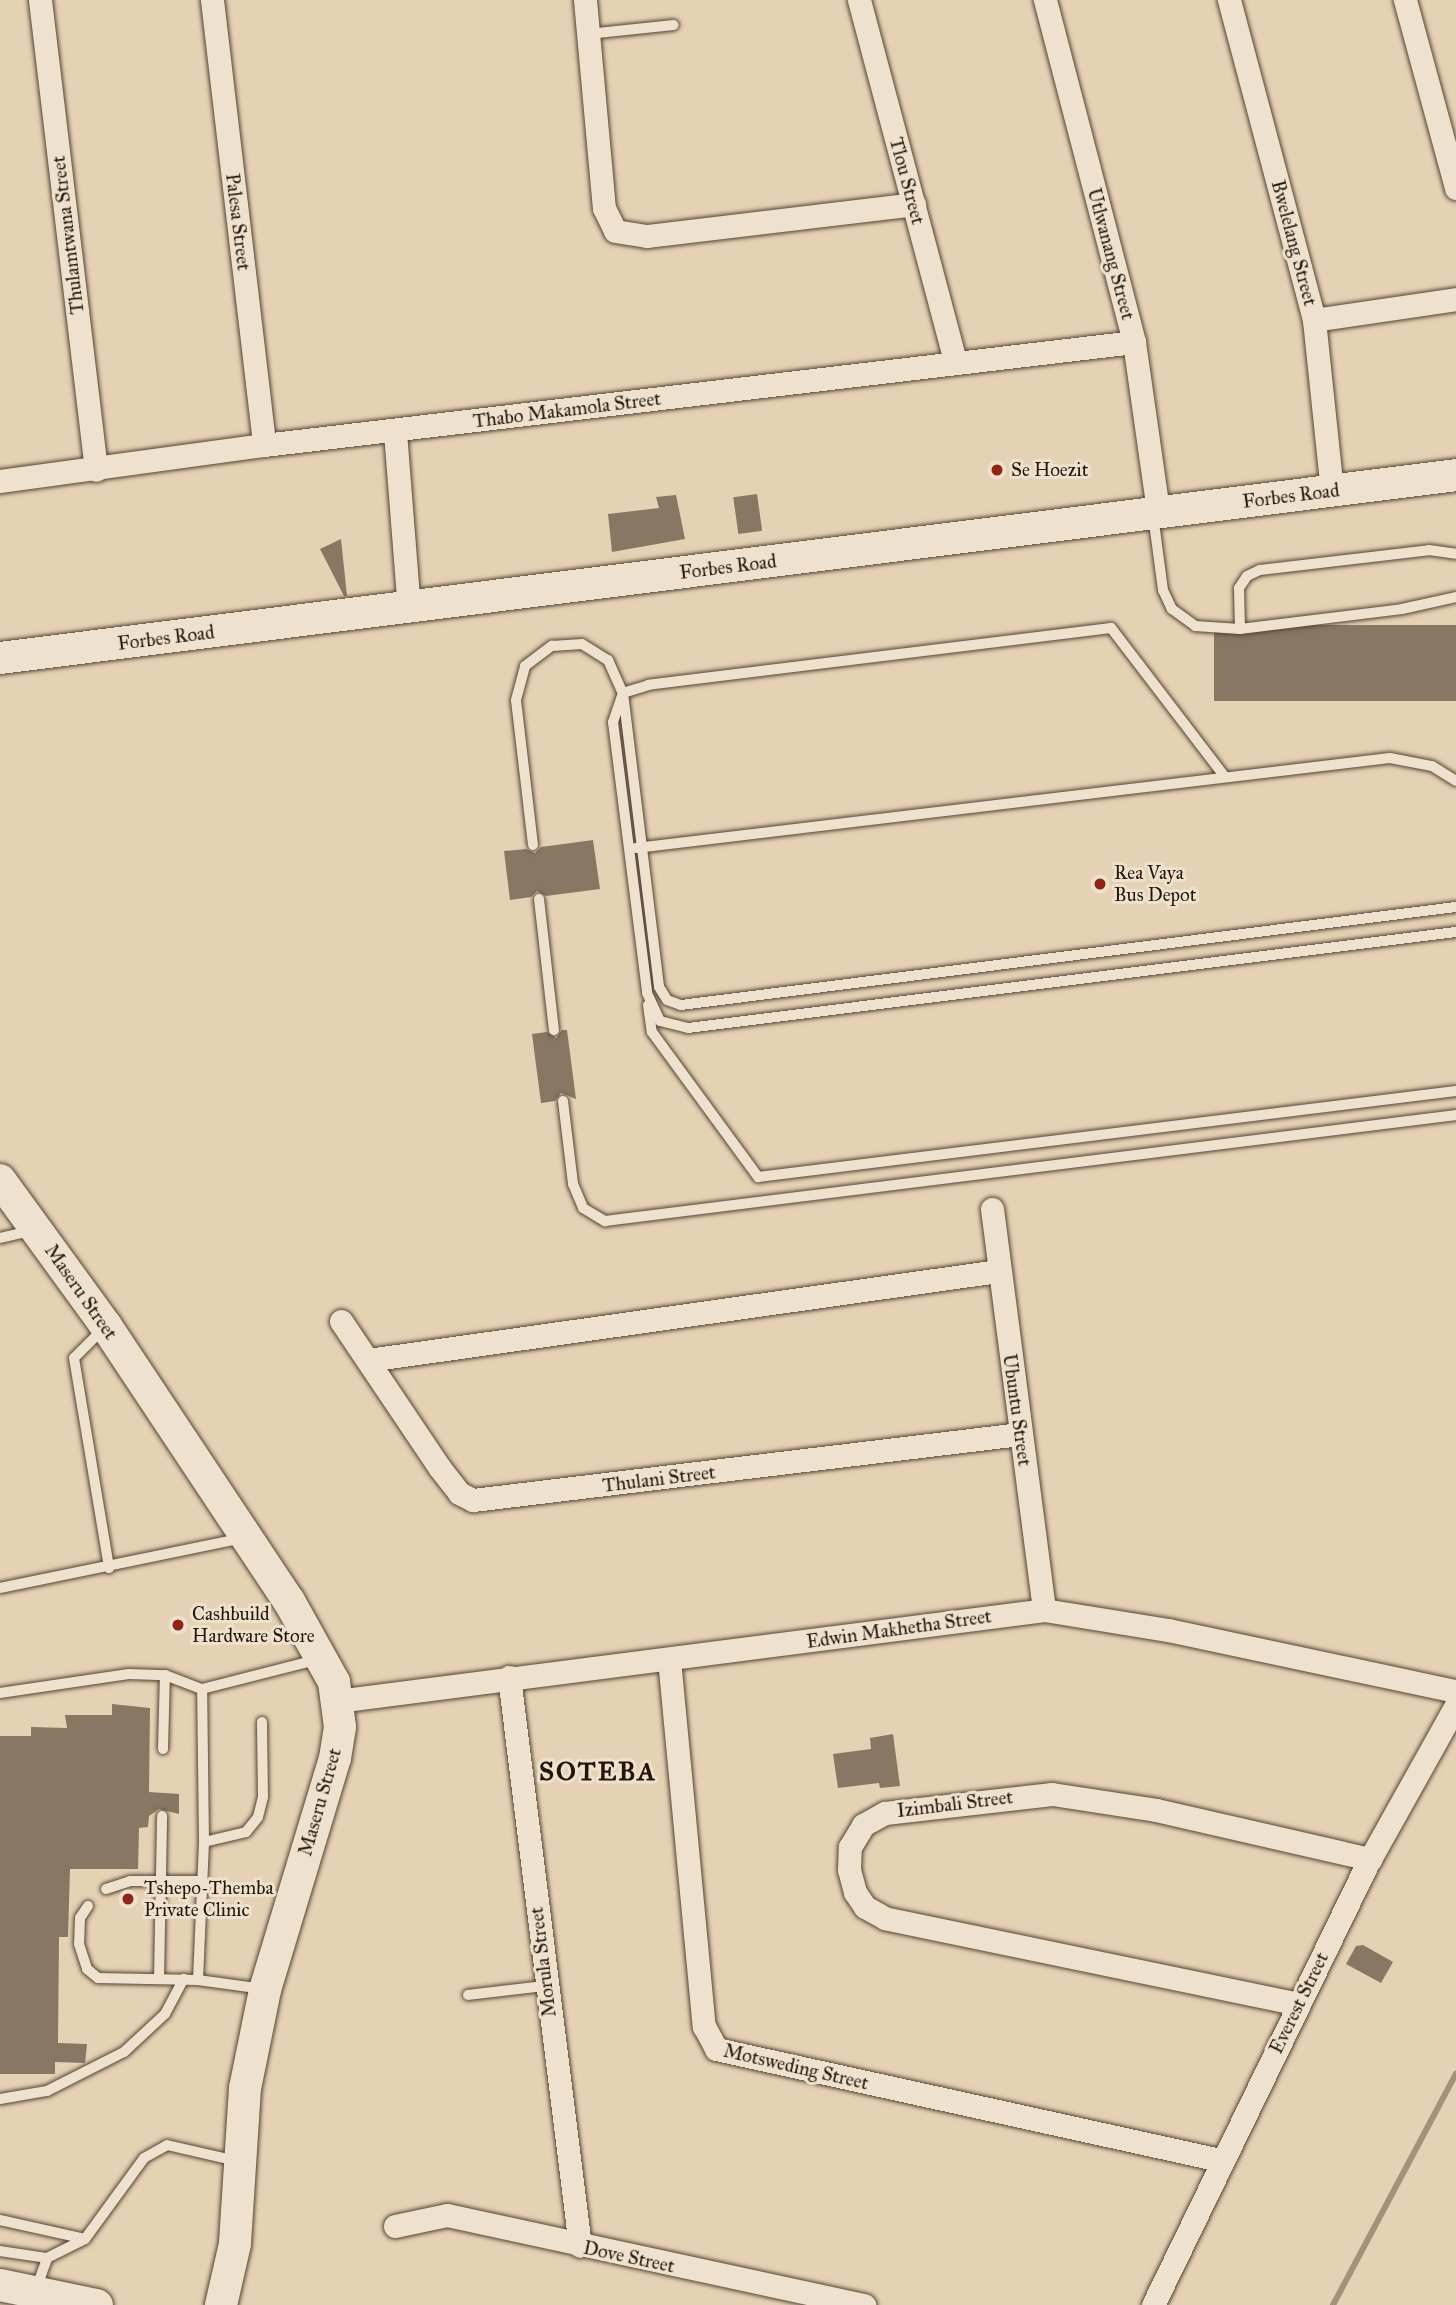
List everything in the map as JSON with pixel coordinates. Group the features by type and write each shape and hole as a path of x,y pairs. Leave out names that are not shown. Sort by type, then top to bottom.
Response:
{"street":[{"name":"Thulamtwana Street","path":"40,0 96,470"},
{"name":"Palesa Street","path":"212,0 264,444"},
{"path":"585,0 604,208 615,231 647,236 914,204"},
{"name":"Tlou Street","path":"859,0 955,362"},
{"name":"Utlwanang Street","path":"1045,0 1134,342 1155,512"},
{"name":"Bwelelang Street","path":"1229,0 1314,320 1332,491"},
{"path":"1405,0 1449,132 1456,188"},
{"path":"1314,320 1456,299"},
{"name":"Thabo Makamola Street","path":"0,481 96,470 264,444 394,432 1134,342"},
{"path":"394,432 409,608"},
{"name":"Forbes Road","path":"0,658 1456,475"},
{"name":"Maseru Street","path":"0,1180 106,1326 246,1538 321,1659 337,1701 340,1727 335,1758 265,1990 245,2088 237,2161 235,2244 221,2305"},
{"name":"Ubuntu Street","path":"992,1209 1044,1610"},
{"path":"368,1360 998,1271"},
{"name":"Thulani Street","path":"341,1321 449,1480 473,1500 1020,1434"},
{"name":"Edwin Makhetha Street","path":"337,1701 1044,1610 1168,1630 1456,1690"},
{"name":"Motsweding Street","path":"669,1660 704,2026 716,2049 1220,2160"},
{"name":"Morula Street","path":"509,1677 545,1986 580,2246"},
{"name":"Everest Street","path":"1153,2305 1220,2160 1370,1859 1456,1706"},
{"name":"Izimbali Street","path":"1299,2004 885,1918 865,1907 855,1892 849,1870 850,1847 863,1825 885,1813 1052,1794 1156,1810 1370,1859"},
{"name":"Dove Street","path":"395,2226 447,2215 580,2246 864,2305"},
{"path":"0,2285 97,2305"}],"lane":[{"path":"588,34 674,25"},
{"path":"1155,512 1163,590 1172,609 1195,626 1240,629 1402,609 1456,597"},
{"path":"1240,629 1239,588 1247,576 1260,570 1429,550 1456,554"},
{"path":"623,693 649,685 1111,628 1225,777"},
{"path":"533,845 516,700 525,666 552,646 582,644 608,660 623,693 659,987 667,1000 681,1005 1456,907"},
{"path":"623,693 612,722 652,1032 758,1177 1456,1091"},
{"path":"630,849 1390,758 1432,766 1456,781"},
{"path":"539,898 554,1030"},
{"path":"646,993 660,1021 688,1028 1456,932"},
{"path":"563,1101 573,1184 583,1208 605,1221 1456,1115"},
{"path":"0,1238 37,1229"},
{"path":"106,1326 81,1346 74,1358 109,1568"},
{"path":"0,1588 109,1568 246,1538"},
{"path":"0,1693 129,1674 165,1675 202,1689 321,1659"},
{"path":"163,1749 165,1675"},
{"path":"198,1979 204,1842 202,1689"},
{"path":"204,1842 246,1832 258,1817 263,1797 262,1723"},
{"path":"159,1978 158,1881 162,1816"},
{"path":"106,1889 120,1882 201,1881"},
{"path":"88,1906 80,1918 79,1944 87,1969 98,1979 198,1979 265,1990"},
{"path":"0,2099 47,2091 124,2052 165,2014 184,1979"},
{"path":"468,1995 545,1986"},
{"path":"0,2251 23,2251 47,2258 85,2239 144,2158 167,2145 237,2161"},
{"path":"0,2220 85,2239"},
{"path":"36,2292 47,2258"}],"building":[{"path":"757,494 762,531 738,534 733,497"},
{"path":"676,495 685,539 612,552 608,514 659,508 656,497"},
{"path":"341,539 347,596 344,596 320,549"},
{"path":"1214,625 1456,625 1456,701 1214,701"},
{"path":"593,840 600,889 546,896 537,891 531,897 510,900 504,851 526,849 535,853 541,847"},
{"path":"562,1030 567,1030 576,1099 561,1093 555,1101 541,1103 532,1034 547,1032 556,1038"},
{"path":"112,1704 150,1708 149,1792 179,1794 179,1814 159,1809 149,1816 148,1827 139,1828 138,1869 70,1869 68,1937 59,1937 58,2043 87,2044 85,2063 55,2062 55,2074 0,2074 0,1736 31,1736 31,1727 67,1728 65,1715 112,1715"},
{"path":"893,1734 900,1786 880,1788 879,1783 838,1788 833,1754 871,1749 870,1738"},
{"path":"1363,1945 1393,1962 1381,1983 1346,1964 1356,1946"}],"waterway":[{"path":"1333,2305 1456,2074"}],"place":[{"name":"Se Hoezit","path":"997,470"},
{"name":"Rea Vaya Bus Depot","path":"1100,884"},
{"name":"Cashbuild Hardware Store","path":"178,1625"},
{"name":"Tshepo-Themba Private Clinic","path":"128,1899"}],"district":[{"name":"SOTEBA","path":"598,1772"}]}
